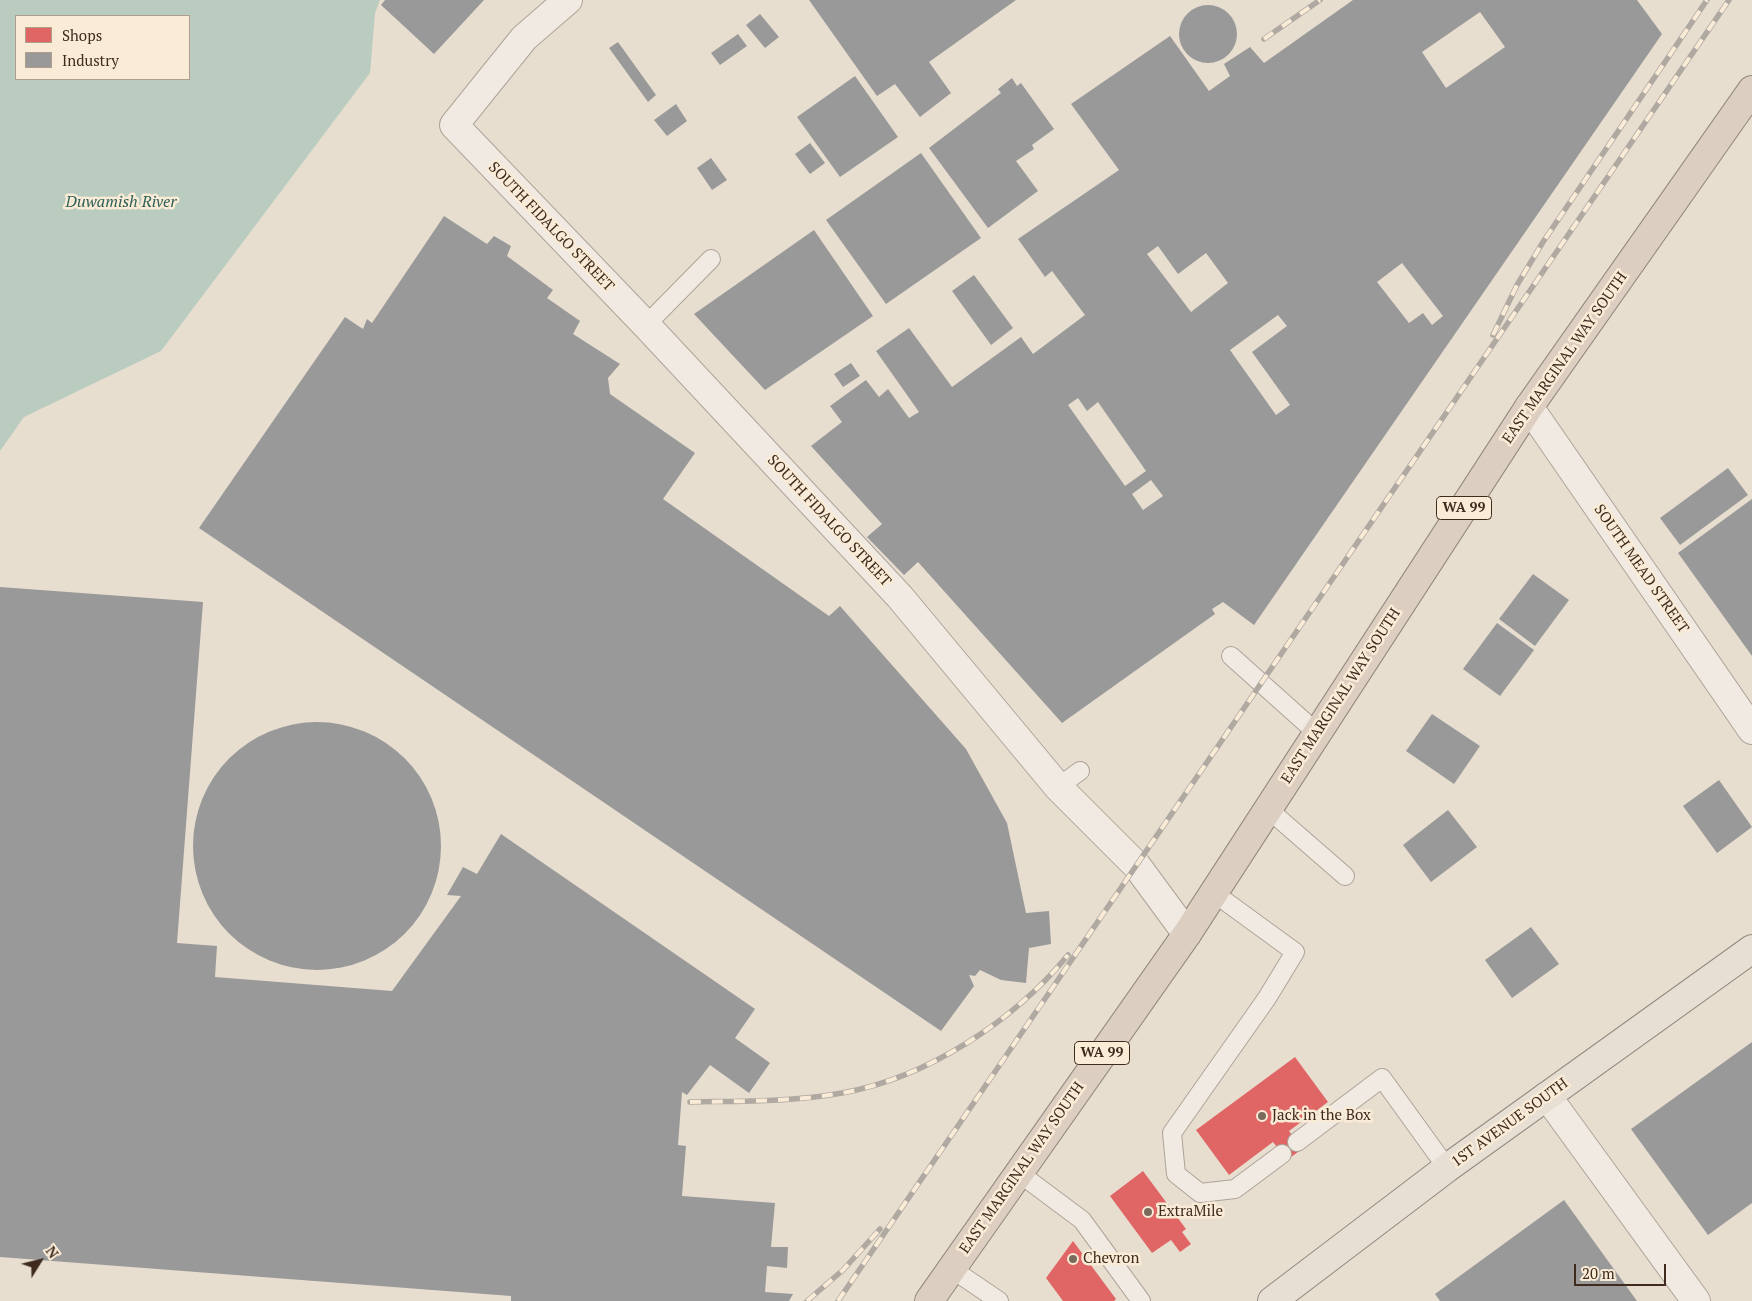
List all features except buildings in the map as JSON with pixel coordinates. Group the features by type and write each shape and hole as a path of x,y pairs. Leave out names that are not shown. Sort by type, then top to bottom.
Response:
{"highway":[{"name":"EAST MARGINAL WAY SOUTH","path":"929,1301 1187,934 1529,407 1750,98"}],"main road":[{"name":"1ST AVENUE SOUTH","path":"1272,1301 1447,1168 1752,949"}],"street":[{"name":"SOUTH FIDALGO STREET","path":"568,0 524,38 454,125 646,325 900,597 1058,787 1137,866 1187,934"},
{"name":"SOUTH MEAD STREET","path":"1529,407 1752,729"},
{"path":"1546,1096 1696,1301"}],"lane":[{"path":"646,325 711,259"},
{"path":"1231,656 1317,733"},
{"path":"1058,787 1080,771"},
{"path":"1268,809 1345,876"},
{"path":"1214,892 1295,952 1267,998 1172,1133 1176,1174 1200,1193 1235,1189 1282,1154"},
{"path":"1297,1142 1382,1078 1447,1168"},
{"path":"1019,1173 1082,1220 1141,1301"},
{"path":"952,1269 999,1301"}],"water":[{"name":"Duwamish River","path":"0,0 380,0 375,13 370,73 161,351 24,417 0,451"}],"railway":[{"path":"1264,39 1320,0"},
{"path":"1493,335 1517,285 1543,242 1707,0"},
{"path":"838,1301 1729,0"},
{"path":"690,1102 823,1096 874,1085 906,1074 937,1060 995,1024 1022,1002 1068,955"},
{"path":"807,1301 843,1270 880,1229"}],"place":[{"name":"Jack in the Box","path":"1262,1116"},
{"name":"ExtraMile","path":"1148,1212"},
{"name":"Chevron","path":"1073,1259"}]}
